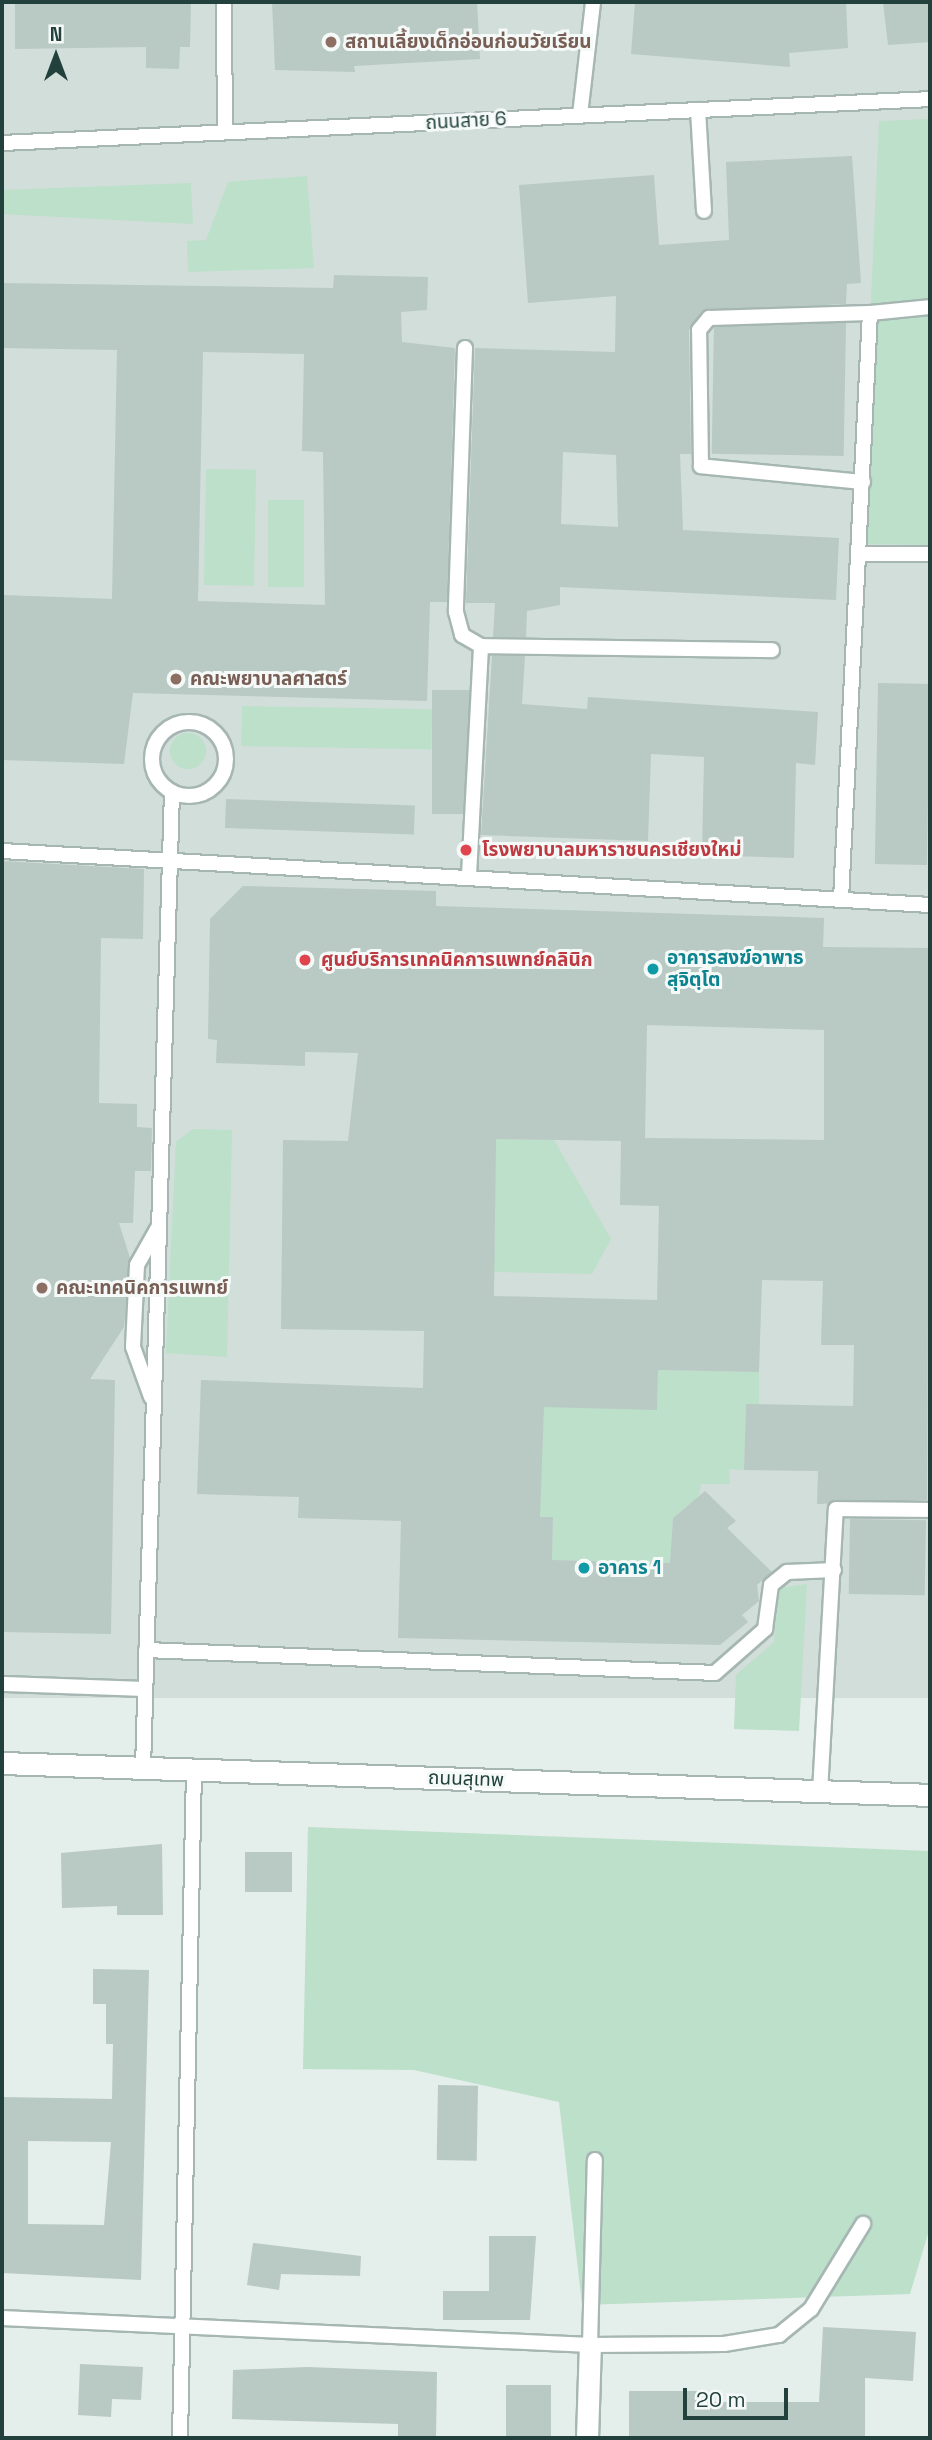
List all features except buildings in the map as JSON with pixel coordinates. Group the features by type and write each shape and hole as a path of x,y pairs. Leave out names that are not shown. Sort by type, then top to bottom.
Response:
{"main road":[{"name":"ถนนสุเทพ","path":"2,1763 930,1795"},
{"path":"587,2438 590,2345"}],"lane":[{"path":"224,2 225,132"},
{"path":"580,115 593,2"},
{"name":"ถนนสาย 6","path":"2,142 930,99"},
{"path":"698,110 704,211"},
{"path":"863,482 701,466 699,330 709,318 870,313 930,307"},
{"path":"841,899 870,313"},
{"path":"465,348 456,612 462,635 481,646 772,650"},
{"path":"859,554 930,554"},
{"path":"469,876 481,646"},
{"path":"143,1769 172,792 152,762 159,738 179,724 204,725 226,752 222,775 195,796 172,792"},
{"path":"2,851 170,856 930,905"},
{"path":"154,1405 133,1347 136,1265 160,1225"},
{"path":"820,1792 836,1509 930,1510"},
{"path":"146,1650 715,1673 765,1629 771,1585 787,1572 834,1570"},
{"path":"2,1684 145,1689"},
{"path":"180,2438 194,1770"},
{"path":"590,2345 595,2160"},
{"path":"2,2318 590,2345 724,2344 779,2334 811,2309 863,2224"}],"shaded area":[{"name":"โรงพยาบาลมหาราชนครเชียงใหม่","path":"2,2 930,2 930,1698 2,1698"}],"green space":[{"path":"930,119 930,545 867,544 863,482 879,121"},
{"path":"307,176 314,268 188,272 187,241 206,240 228,182"},
{"path":"191,183 193,224 2,214 2,190"},
{"path":"206,469 256,470 254,586 204,585"},
{"path":"268,500 304,500 304,587 268,587"},
{"path":"242,706 432,709 431,749 241,746"},
{"path":"188,733 201,738 206,751 201,764 188,769 175,764 170,751 175,738"},
{"path":"193,1129 232,1130 227,1357 166,1353 176,1142"},
{"path":"495,1139 554,1140 611,1239 592,1274 494,1272"},
{"path":"658,1370 759,1372 759,1405 746,1405 744,1470 729,1469 730,1484 701,1484 699,1496 673,1518 670,1563 552,1560 553,1517 528,1516 540,1500 545,1380 657,1410"},
{"path":"807,1584 799,1731 734,1729 736,1675 774,1642 779,1588"},
{"path":"308,1827 930,1851 930,2227 910,2294 582,2305 559,2102 414,2070 303,2069"}],"place":[{"name":"สถานเลี้ยงเด็กอ่อนก่อนวัยเรียน","path":"331,42"},
{"name":"คณะพยาบาลศาสตร์","path":"176,679"},
{"name":"โรงพยาบาลมหาราชนครเชียงใหม่","path":"466,850"},
{"name":"ศูนย์บริการเทคนิคการแพทย์คลินิก","path":"305,960"},
{"name":"อาคารสงฆ์อาพาธ สุจิตฺโต","path":"653,969"},
{"name":"คณะเทคนิคการแพทย์","path":"42,1288"},
{"name":"อาคาร 1","path":"584,1568"}]}
